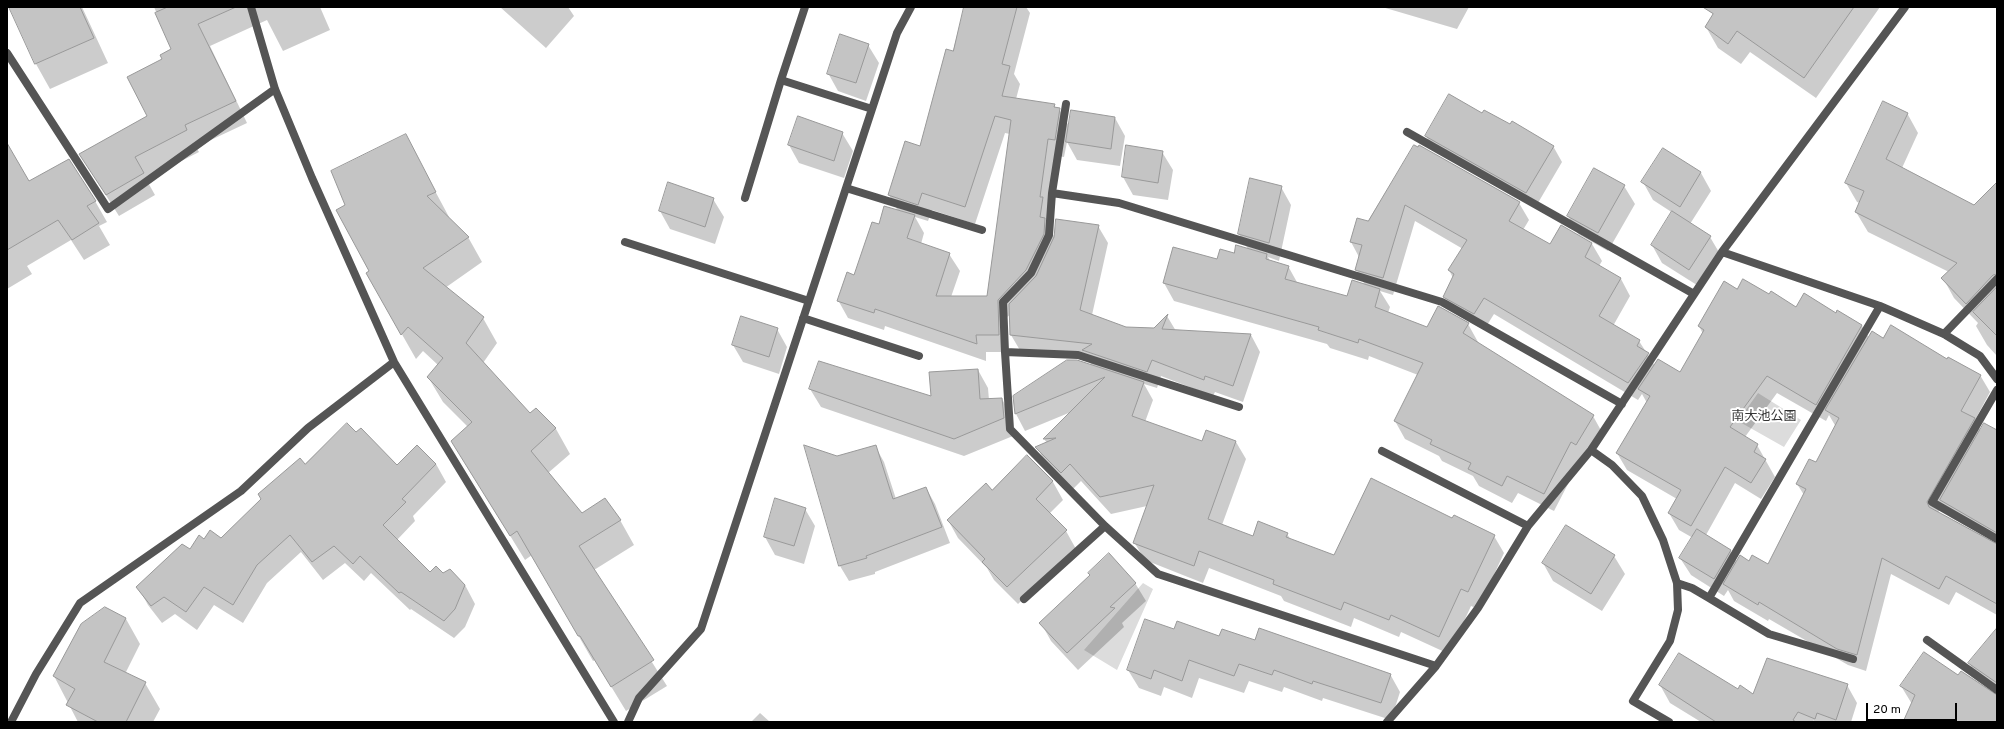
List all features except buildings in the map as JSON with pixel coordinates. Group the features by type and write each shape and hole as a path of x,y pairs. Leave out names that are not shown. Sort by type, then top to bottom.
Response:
{"street":[{"path":"251,7 275,89 312,178 394,362 614,722"},
{"path":"744,198 805,7"},
{"path":"628,722 640,698 701,629 897,33 911,7"},
{"path":"1387,722 1436,666 1478,608 1528,526 1590,450 1622,404 1722,252 1905,7"},
{"path":"7,53 108,209 275,89"},
{"path":"781,80 872,109"},
{"path":"1066,104 1052,193 1049,235 1031,273 1004,302 1005,352 1010,429 1105,526 1158,574 1436,666"},
{"path":"1407,132 1694,294"},
{"path":"846,188 982,230"},
{"path":"1052,193 1119,203 1442,302 1622,404"},
{"path":"625,242 809,301"},
{"path":"1722,252 1880,306 1944,334 1980,356 1997,379"},
{"path":"1944,334 1997,279"},
{"path":"1709,598 1880,306"},
{"path":"803,318 919,356"},
{"path":"1005,352 1078,355 1239,407"},
{"path":"10,722 36,674 80,603 241,491 308,428 394,362"},
{"path":"1997,390 1932,502 1997,539"},
{"path":"1590,450 1612,465 1642,496 1663,540 1677,583 1678,610 1670,641 1634,701 1669,722"},
{"path":"1382,451 1528,526"},
{"path":"1024,599 1105,526"},
{"path":"1677,583 1692,588 1769,634 1853,659"},
{"path":"1926,640 1997,690"}],"green space":[{"name":"南大池公園","path":"1758,393 1801,420 1784,447 1738,421"},
{"path":"1143,583 1153,589 1117,670 1084,650"}]}
